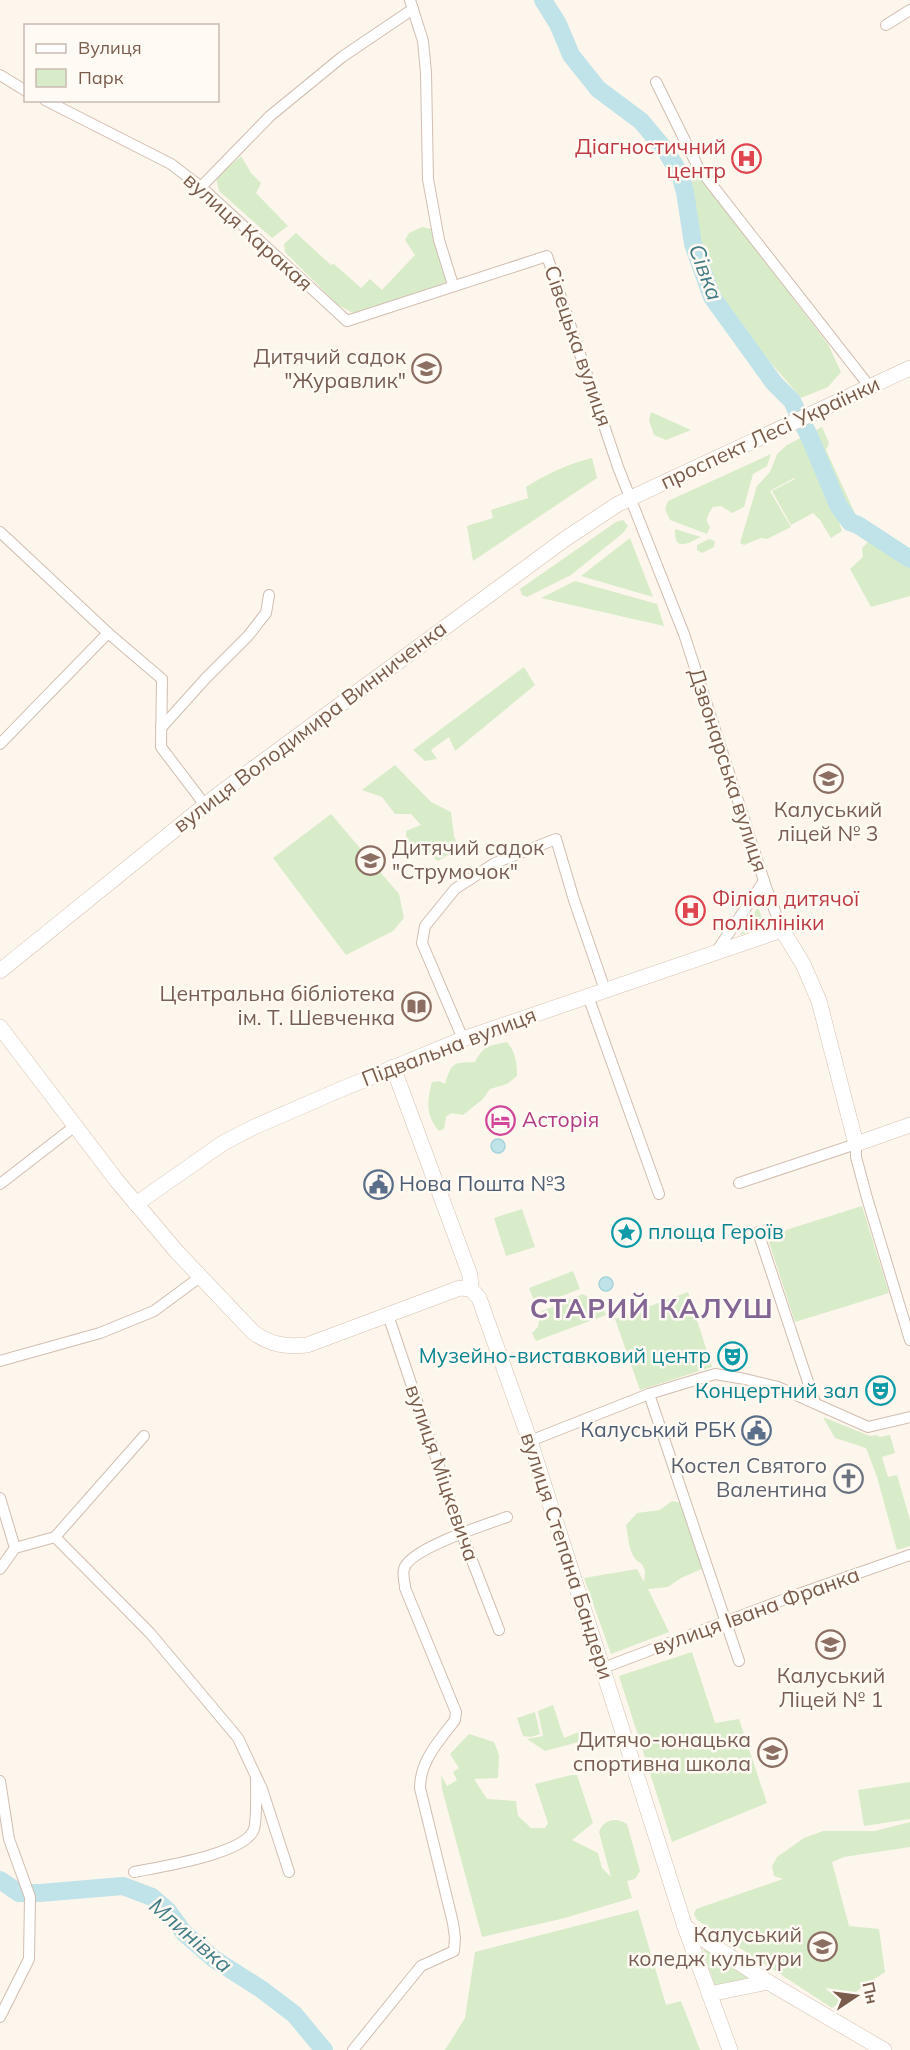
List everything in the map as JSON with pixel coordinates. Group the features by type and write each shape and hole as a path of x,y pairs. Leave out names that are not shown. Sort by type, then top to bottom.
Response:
{"main road":[{"name":"проспект Лесі Українки","path":"631,498 910,368"},
{"name":"вулиця Володимира Винниченка","path":"0,971 205,805 565,538 631,498"},
{"name":"Підвальна вулиця","path":"136,1204 223,1143 254,1126 393,1067 463,1039 782,930"},
{"name":"Дзвонарська вулиця","path":"782,930 803,964 819,1001 856,1144"},
{"path":"0,1027 136,1204 200,1277 253,1332 264,1340 290,1347 308,1345 460,1288 471,1289"},
{"name":"вулиця Степана Бандери","path":"393,1067 470,1275 471,1289 479,1298 530,1441 685,1927 730,2050"},
{"path":"856,1144 909,1126"},
{"path":"685,1927 768,1982 884,2050"},
{"path":"709,1994 768,1982"}],"street":[{"path":"201,187 270,116 412,4 423,41 426,73 428,179 439,240 453,285"},
{"path":"886,25 910,10"},
{"path":"0,75 24,90"},
{"path":"656,82 698,167 870,387"},
{"name":"вулиця Каракая","path":"49,102 171,164 201,187 347,321 453,285"},
{"name":"Сівецька вулиця","path":"453,285 547,256 618,467 631,498"},
{"name":"Дзвонарська вулиця","path":"631,498 684,634 782,930"},
{"path":"0,532 108,633 162,679 161,747 205,805"},
{"path":"160,728 248,636 266,613 269,595"},
{"path":"0,744 108,633"},
{"path":"463,1039 422,943 424,926 455,888 480,871 556,839 605,990"},
{"path":"716,952 764,881"},
{"path":"588,996 658,1194"},
{"path":"0,1184 75,1126"},
{"path":"739,1184 856,1144 856,1157 867,1198 910,1340"},
{"path":"758,1232 815,1403"},
{"path":"0,1361 100,1332 154,1311 200,1277"},
{"name":"вулиця Міцкевича","path":"388,1315 461,1532 499,1630"},
{"path":"530,1441 649,1394 715,1374 778,1388 868,1427 910,1417"},
{"path":"649,1394 739,1661"},
{"path":"0,1569 15,1548 55,1537 144,1436"},
{"path":"0,1498 15,1548"},
{"path":"353,2050 421,1966 454,1951 453,1923 420,1782 423,1764 455,1720 456,1712 405,1588 404,1569 411,1558 461,1532 507,1517"},
{"path":"55,1537 150,1633 238,1738 256,1774 289,1872"},
{"name":"вулиця Івана Франка","path":"603,1668 796,1595 910,1555"},
{"path":"134,1872 213,1855 235,1847 247,1839 255,1829 256,1774"},
{"path":"0,1781 9,1839 30,1897 29,1959 0,2018"}],"green space":[{"path":"241,156 251,173 261,183 256,193 288,226 272,238 219,191 216,178"},
{"path":"691,170 697,173 828,344 841,372 828,387 801,398 752,340 726,303 703,250 693,212 685,174"},
{"path":"422,227 431,229 446,283 353,313 338,305 285,252 284,244 296,233 331,265 334,264 361,288 370,279 382,290 415,255 405,240 409,233"},
{"path":"651,412 691,430 666,440 654,435 649,420"},
{"path":"822,427 829,443 826,450 858,520 839,522 842,531 831,538 813,513 791,525 772,491 794,478 770,491 791,527 767,539 761,538 744,545 740,543 757,486 770,472 777,454 787,445"},
{"path":"771,454 767,466 753,474 744,507 732,513 721,506 713,507 707,517 710,527 707,534 670,520 665,509 668,501"},
{"path":"592,458 597,478 473,561 467,526 493,518 491,510 528,498 526,487 542,478 566,466"},
{"path":"623,520 628,526 623,533 571,575 527,597 522,595 520,589 616,522"},
{"path":"675,529 701,537 682,544 677,541"},
{"path":"877,533 905,551 910,551 910,596 871,607 850,569 863,557 862,548"},
{"path":"630,538 653,597 581,576"},
{"path":"709,539 715,541 714,547 702,553 697,550 697,545"},
{"path":"575,581 657,604 664,626 541,598"},
{"path":"524,667 535,685 455,751 449,737 431,750 437,759 425,761 413,750"},
{"path":"395,765 431,802 451,812 454,836 459,848 438,861 416,845 406,844 406,831 421,825 411,814 395,814 382,797 362,790"},
{"path":"331,814 399,894 404,918 393,931 346,955 273,858"},
{"path":"758,907 765,926 740,935"},
{"path":"507,1042 515,1058 517,1076 507,1084 490,1089 483,1099 463,1115 451,1113 446,1117 444,1129 439,1131 431,1119 428,1107 432,1082 439,1081 445,1084 449,1071 454,1065 475,1062 481,1052 488,1047"},
{"path":"862,1206 889,1293 795,1322 767,1236"},
{"path":"522,1209 535,1247 506,1256 494,1218"},
{"path":"573,1271 580,1289 536,1306 529,1288"},
{"path":"688,1292 712,1367 640,1390 615,1319"},
{"path":"583,1294 602,1304 606,1315 536,1341 532,1333 538,1327 540,1312"},
{"path":"823,1417 870,1436 890,1435 895,1453 882,1457 888,1477 897,1475 910,1520 910,1546 897,1550 877,1477 866,1448 835,1438"},
{"path":"672,1501 681,1503 704,1568 681,1578 668,1587 648,1589 669,1632 611,1654 584,1578 637,1569 644,1582 645,1571 642,1564 634,1557 626,1525 637,1513 660,1510"},
{"path":"692,1652 715,1723 739,1719 767,1803 672,1842 619,1676"},
{"path":"553,1705 564,1738 581,1731 582,1741 545,1751 527,1739 543,1736 538,1711"},
{"path":"535,1712 540,1734 531,1737 523,1736 517,1718"},
{"path":"469,1734 494,1742 499,1755 498,1778 474,1779 487,1799 516,1801 518,1816 531,1828 545,1828 548,1823 535,1784 577,1775 593,1823 572,1840 598,1853 602,1868 611,1877 599,1832 604,1824 611,1820 619,1820 627,1824 640,1871 635,1879 627,1881 632,1898 561,1919 482,1937 442,1789 441,1775 447,1786 457,1780 453,1772 459,1768 450,1754"},
{"path":"910,1782 910,1819 864,1826 858,1790"},
{"name":"Калуський коледж культури","path":"910,1822 910,1847 844,1857 832,1862 849,1926 879,1929 885,1972 832,2008 697,1920 694,1914 696,1909 783,1879 774,1876 772,1866 777,1857 804,1838 823,1831 875,1831"},
{"path":"638,1910 666,2005 681,2001 700,2050 445,2050 465,2018 475,1952"},
{"path":"705,1948 754,1979 715,1986 703,1950"}],"water":[{"path":"498,1139 503,1141 505,1146 503,1151 498,1153 493,1151 491,1146 493,1141"},
{"path":"606,1277 611,1279 613,1284 611,1289 606,1291 601,1289 599,1284 601,1279"}],"waterway":[{"name":"Сівка","path":"543,0 558,24 571,55 598,89 641,121 666,151 680,174 693,244 712,297 774,383 792,401 838,505 850,522 910,559"},
{"name":"Млинівка","path":"0,1880 19,1893 123,1886 152,1897 168,1911 184,1933 214,1959 261,1989 294,2014 324,2050"}],"place":[{"name":"Діагностичний центр","path":"747,159"},
{"name":"Дитячий садок \"Журавлик\"","path":"427,369"},
{"name":"Калуський ліцей № 3","path":"828,779"},
{"name":"Дитячий садок \"Струмочок\"","path":"371,860"},
{"name":"Філіал дитячої поліклініки","path":"691,911"},
{"name":"Центральна бібліотека ім. Т. Шевченка","path":"416,1006"},
{"name":"Асторія","path":"501,1120"},
{"name":"Нова Пошта №3","path":"378,1184"},
{"name":"площа Героїв","path":"627,1232"},
{"name":"Музейно-виставковий центр","path":"732,1356"},
{"name":"Концертний зал","path":"880,1391"},
{"name":"Калуський РБК","path":"757,1430"},
{"name":"Костел Святого Валентина","path":"848,1478"},
{"name":"Калуський Ліцей № 1","path":"831,1645"},
{"name":"Дитячо-юнацька спортивна школа","path":"772,1752"},
{"name":"Калуський коледж культури","path":"823,1947"}],"district":[{"name":"СТАРИЙ КАЛУШ","path":"652,1309"}]}
